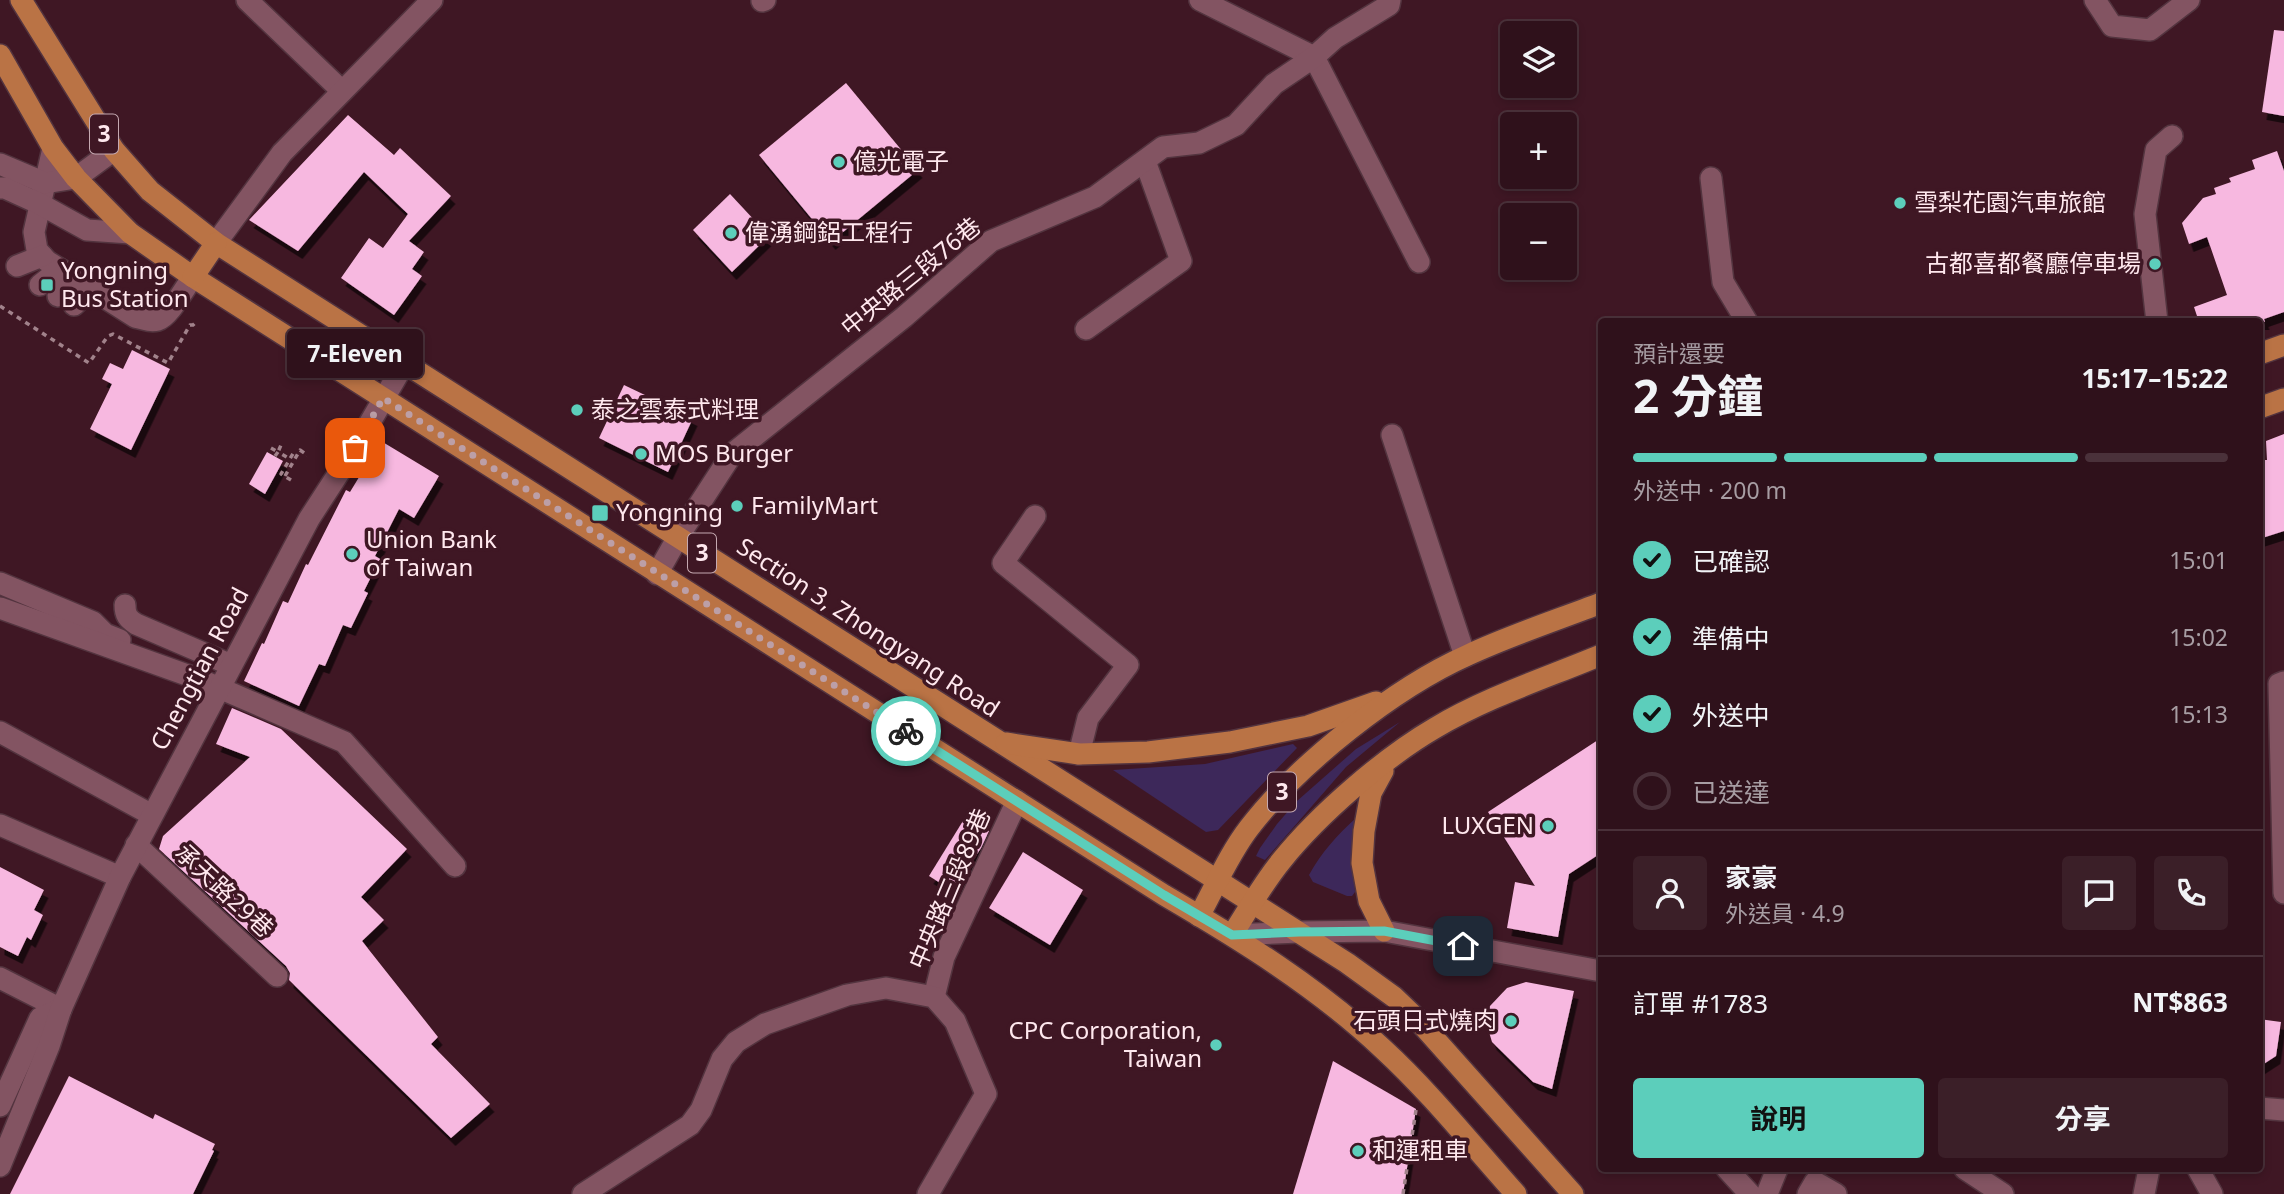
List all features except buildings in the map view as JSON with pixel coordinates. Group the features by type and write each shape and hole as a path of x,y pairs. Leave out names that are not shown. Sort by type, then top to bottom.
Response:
{"main road":[{"name":"Section 3, Zhongyang Road","path":"21,0 114,150 150,191 216,243 1347,963 1394,997 1417,1019 1573,1194"},
{"name":"3","path":"0,55 53,148 76,178 130,233 192,276 657,574 1232,935 1282,860 1343,797 1389,760 1435,728 1482,704 1598,656"},
{"path":"192,276 216,243"},
{"path":"2263,353 2284,345"},
{"path":"2263,407 2284,399"},
{"name":"3","path":"1199,916 1240,841 1276,798 1344,735 1395,696 1465,656 1598,604"},
{"name":"3","path":"998,742 1079,754 1148,752 1230,743 1308,726 1395,696"},
{"path":"1384,931 1369,901 1362,863 1370,793 1389,760"},
{"path":"1232,935 1350,1019 1420,1086 1516,1194"}],"street":[{"path":"247,0 342,91"},
{"path":"216,243 282,153 432,0"},
{"path":"1200,0 1314,57 1419,262"},
{"name":"中央路三段76巷","path":"657,574 732,454 904,317 991,241 1095,197 1163,148 1199,144 1236,125 1274,84 1314,57 1335,38 1389,5 1390,0"},
{"path":"2095,0 2112,26 2150,30 2189,0"},
{"path":"2157,318 2145,214 2156,150 2172,136"},
{"path":"53,148 34,241 42,256 75,292 135,317 156,321 165,317 192,276"},
{"path":"0,188 43,193 76,178 114,150"},
{"path":"1086,329 1181,261 1145,161"},
{"path":"0,164 43,193 86,230 130,233"},
{"path":"1711,178 1723,282 1745,318"},
{"path":"17,265 42,256"},
{"name":"Chengtian Road","path":"0,1166 49,1046 61,1009 136,845 309,519 355,448 404,364"},
{"path":"1392,435 1465,656"},
{"path":"1035,516 1003,563 1128,665 1088,718 1079,754"},
{"path":"0,583 93,622 105,634 225,677"},
{"path":"125,605 129,619 136,624 225,677 344,742 454,866"},
{"path":"0,608 97,643 225,677"},
{"path":"67,612 97,643"},
{"path":"2284,682 2279,684 2284,893"},
{"path":"0,732 152,814"},
{"name":"中央路三段89巷","path":"934,997 944,957 1017,801"},
{"path":"0,825 120,877"},
{"name":"承天路29巷","path":"136,845 277,976"},
{"path":"1232,935 1384,931 1598,970"},
{"path":"0,978 61,1009"},
{"name":"中央路三段89巷","path":"583,1194 690,1125 701,1110 722,1059 736,1042 765,1024 847,995 886,988 934,997 955,1021 986,1094 928,1194"},
{"name":"Chengtian Road","path":"0,1106 40,1018 61,1009"},
{"path":"2263,1108 2284,1109"},
{"path":"1730,1172 1750,1194"},
{"path":"1767,1194 1776,1172"},
{"path":"1970,1172 2004,1194"},
{"path":"2144,1194 2148,1172"},
{"path":"2201,1172 2212,1194"},
{"path":"1808,1194 1815,1182 1836,1194"}],"path":[{"path":"0,306 89,363 108,336 113,334 169,363 191,324"},
{"path":"277,454 281,445"},
{"path":"271,448 277,454 290,459"},
{"path":"285,476 300,450 307,454 306,456"},
{"path":"291,480 281,474 294,452"},
{"path":"1402,1194 1420,1086"}],"shaded area":[{"path":"1400,722 1346,767 1265,860 1256,856 1277,824 1297,801 1356,749"},
{"path":"1293,744 1297,748 1218,830 1206,832 1113,770 1205,764"},
{"path":"1356,818 1353,866 1355,892 1352,896 1347,896 1313,882 1309,875 1330,845"}],"way so far":[{"path":"355,448 383,398 906,731"}],"place":[{"name":"億光電子","path":"839,162"},
{"name":"雪梨花園汽車旅館","path":"1900,203"},
{"name":"偉湧鋼鋁工程行","path":"731,233"},
{"name":"古都喜都餐廳停車場","path":"2155,264"},
{"name":"Yongning Bus Station","path":"47,285"},
{"name":"泰之雲泰式料理","path":"577,410"},
{"name":"7-Eleven","path":"355,448"},
{"name":"MOS Burger","path":"641,454"},
{"name":"FamilyMart","path":"737,506"},
{"name":"Yongning","path":"600,513"},
{"name":"Union Bank of Taiwan","path":"352,554"},
{"name":"LUXGEN","path":"1548,826"},
{"name":"石頭日式燒肉","path":"1511,1021"},
{"name":"CPC Corporation, Taiwan","path":"1216,1045"},
{"name":"和運租車","path":"1358,1151"}],"route":[{"path":"906,731 1164,895 1232,935 1384,931 1463,946"}]}
